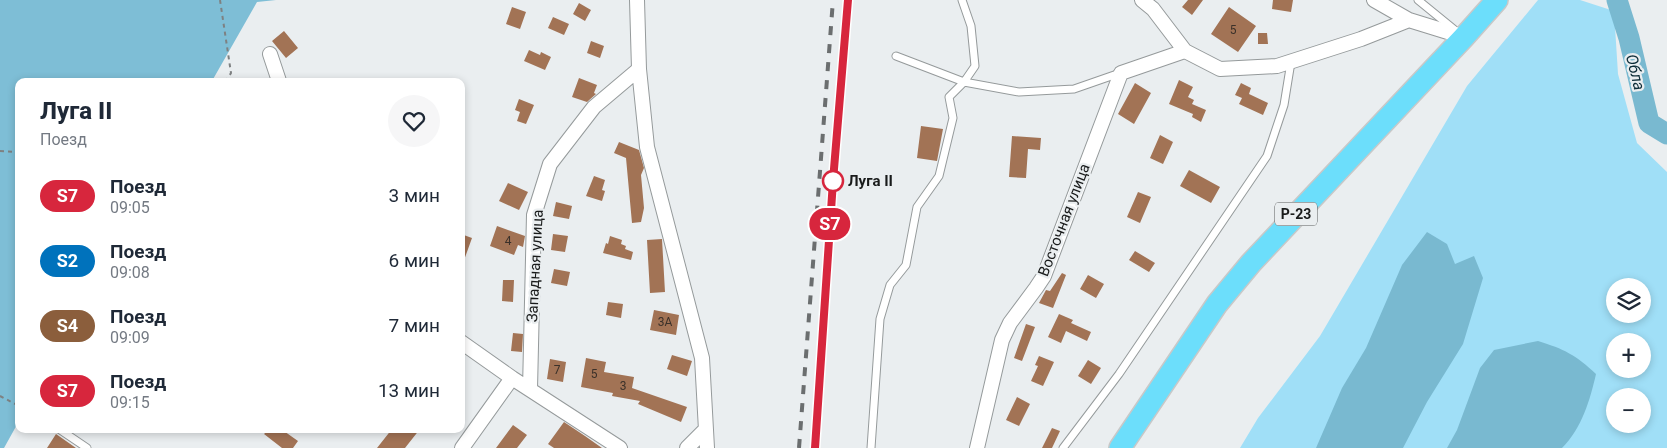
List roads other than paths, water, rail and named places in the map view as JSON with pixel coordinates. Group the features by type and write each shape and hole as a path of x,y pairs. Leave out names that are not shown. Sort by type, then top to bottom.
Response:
{"main road":[{"name":"Р-23","path":"1120,448 1212,312 1250,263 1464,38 1497,0"}],"street":[{"path":"637,0 639,69 648,147 702,358 707,448"},
{"path":"1142,0 1154,8 1184,51 1220,69 1277,66 1361,40 1409,20"},
{"path":"1374,0 1409,20 1464,38"},
{"path":"1121,73 1184,51"},
{"path":"270,54 278,78"},
{"name":"Западная улица","path":"530,389 534,215 550,164 594,107 639,69"},
{"name":"Восточная улица","path":"977,448 1002,340 1010,323 1044,276 1121,73"},
{"path":"465,345 512,378 620,448"},
{"path":"462,448 512,378"},
{"path":"687,448 706,429"}],"lane":[{"path":"871,448 880,319 890,286 906,265 917,207 939,176 953,118 949,96 964,82 975,66 971,26 962,0"},
{"path":"1418,0 1464,38"},
{"path":"896,56 964,82 1019,92 1074,89 1121,73"},
{"path":"1063,448 1119,374 1267,156 1284,105 1291,62"},
{"path":"65,433 87,448"}],"waterway":[{"name":"Обла","path":"1617,0 1629,38 1649,123 1667,134"}],"railway":[{"path":"799,448 833,0"},
{"path":"815,448 833,181 848,0"}],"train":[{"name":"S7","path":"815,448 833,181 848,0"}],"place":[{"name":"Луга II","path":"833,181"}]}
